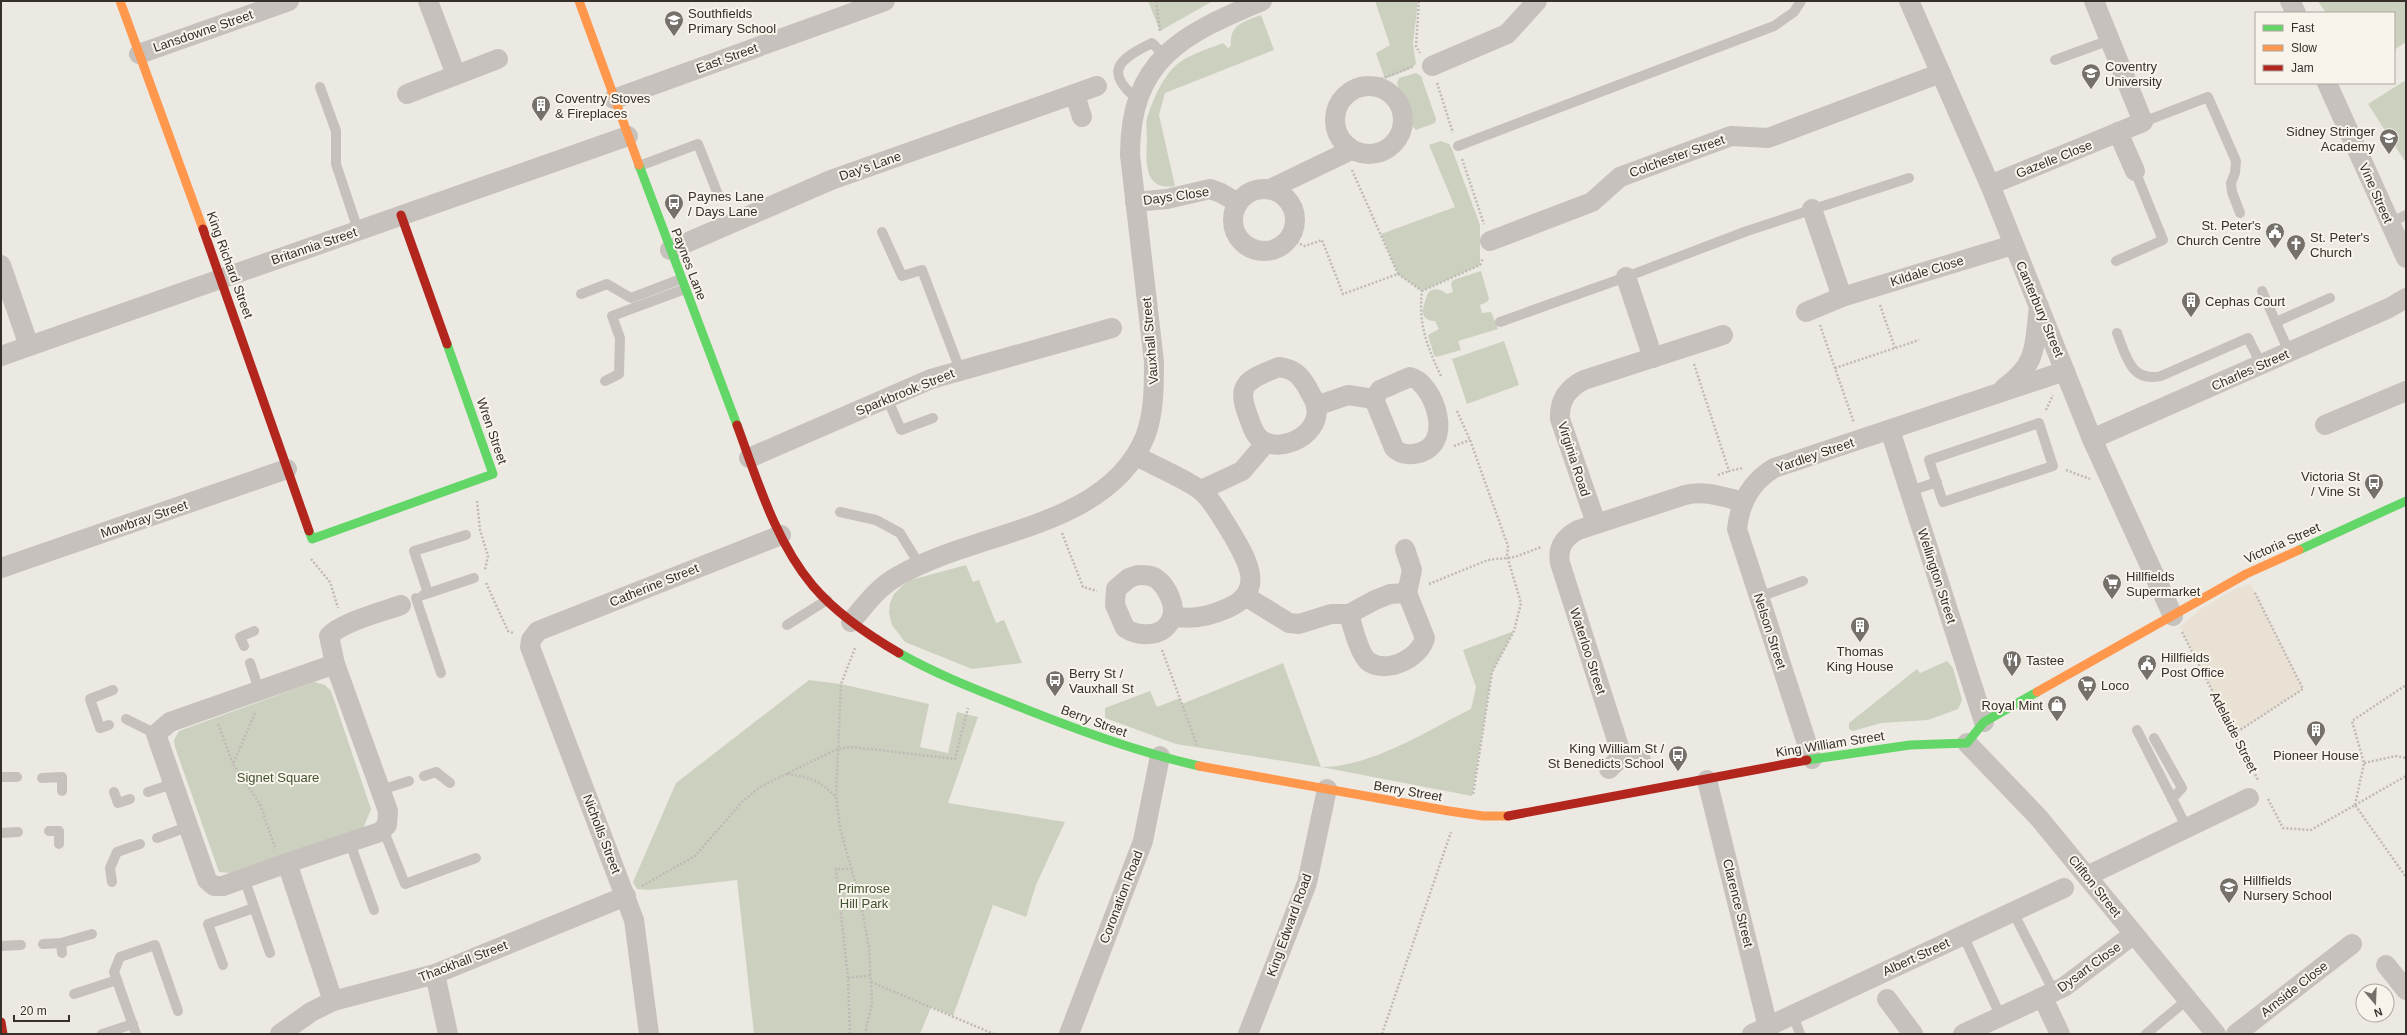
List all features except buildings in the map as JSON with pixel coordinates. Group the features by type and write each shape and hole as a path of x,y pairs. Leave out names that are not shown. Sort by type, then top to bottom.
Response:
{"street":[{"name":"King Richard Street","path":"120,1 221,278 312,539"},
{"name":"Lansdowne Street","path":"139,54 264,5 289,1"},
{"path":"428,1 456,75"},
{"name":"Paynes Lane","path":"579,1 638,166 749,458 780,535"},
{"name":"East Street","path":"614,99 885,1"},
{"name":"Vauxhall Street","path":"859,627 875,593 897,576 919,564 1056,515 1104,490 1120,476 1136,456 1145,436 1154,389 1154,362 1135,202 1130,138 1138,100 1153,67 1158,49 1183,40 1206,26 1262,1"},
{"path":"1427,62 1507,34 1537,1"},
{"name":"Canterbury Street","path":"1909,1 1990,185 2092,439 2173,616"},
{"path":"2094,1 2143,122"},
{"path":"2290,1 2296,12"},
{"path":"407,94 498,59"},
{"name":"Colchester Street","path":"1490,241 1592,202 1620,177 1731,136 1768,138 1940,73"},
{"name":"Vine Street","path":"2328,84 2398,219 2406,258"},
{"name":"Day's Lane","path":"670,250 831,180 1097,86"},
{"path":"1270,189 1347,150 1360,153 1380,152 1398,139 1403,119 1401,108 1394,96 1384,89 1366,86 1355,89 1344,96 1337,108 1335,124 1347,150"},
{"path":"1075,95 1082,118"},
{"name":"Gazelle Close","path":"1990,185 2143,122"},
{"path":"2118,132 2135,171"},
{"name":"Britannia Street","path":"1,356 628,136"},
{"name":"Days Close","path":"1135,202 1167,199 1210,189 1221,192 1238,203"},
{"path":"1270,189 1280,192 1292,205 1295,224 1289,239 1282,245 1266,251 1252,249 1243,243 1234,227 1233,217 1238,203 1253,190 1270,189"},
{"path":"1812,209 1842,297"},
{"name":"Wren Street","path":"312,539 493,474 401,215"},
{"name":"Kildale Close","path":"1810,310 1842,297 2013,245"},
{"path":"1,265 29,346"},
{"path":"1626,277 1653,358"},
{"name":"Charles Street","path":"2092,439 2290,352 2406,298"},
{"name":"Yardley Street","path":"1995,395 2020,377 2032,359 2039,305"},
{"name":"Sparkbrook Street","path":"749,458 931,379 1112,328"},
{"name":"Virginia Road","path":"1596,523 1562,426 1561,404 1570,389 1578,383 1723,335"},
{"path":"1279,367 1294,370 1302,379 1316,406 1315,422 1308,433 1280,445 1265,444 1254,430 1242,402 1244,388 1252,378 1279,367"},
{"name":"Yardley Street","path":"1744,502 1760,476 1774,468 2065,371"},
{"path":"2325,425 2406,391"},
{"path":"1316,406 1348,394 1374,399"},
{"name":"Wellington Street","path":"1890,430 1966,662 1984,722"},
{"path":"1200,490 1242,471 1265,444"},
{"path":"1136,456 1200,490 1219,513 1247,559 1251,579 1244,596 1234,605 1211,615 1184,619 1173,616"},
{"name":"Mowbray Street","path":"1,568 287,470"},
{"path":"1561,544 1570,534 1596,523 1692,493 1714,494 1744,502"},
{"name":"Victoria Street","path":"2173,616 2246,574 2406,501"},
{"name":"Nelson Street","path":"1744,502 1739,514 1738,529 1812,759"},
{"name":"Berry Street","path":"780,535 802,572 827,600 859,627 924,668 1092,735 1160,756 1194,764 1463,814"},
{"name":"Catherine Street","path":"531,640 538,631 780,535"},
{"name":"Waterloo Street","path":"1561,544 1560,563 1616,762 1642,760"},
{"path":"1349,614 1363,654 1369,662 1379,665 1392,665 1417,652 1425,638 1407,593 1412,570 1405,549"},
{"path":"1148,575 1158,579 1165,587 1172,606 1173,616 1166,627 1156,633 1139,634 1125,628 1119,616 1114,597 1116,589 1129,578 1148,575"},
{"path":"1244,596 1289,623 1299,624 1331,614 1349,614 1390,594 1407,593"},
{"path":"336,664 258,699 211,707 170,722 156,734 187,827 207,880 214,886 223,886 287,863 350,843 380,832 387,825 388,811 336,664 329,636 333,631 344,626 408,601"},
{"path":"1967,743 1984,722 2173,616"},
{"name":"Nicholls Street","path":"531,640 530,647 634,920 649,1034"},
{"name":"King William Street","path":"1463,814 1505,816 1707,780 1812,759 1910,745 1967,743"},
{"name":"Clifton Street","path":"1967,743 2039,818 2216,1034"},
{"name":"Coronation Road","path":"1069,1034 1143,841 1160,756"},
{"name":"Clarence Street","path":"1707,780 1760,1030"},
{"name":"King Edward Road","path":"1248,1034 1307,883 1327,789"},
{"path":"2087,876 2259,793"},
{"path":"287,863 333,1000"},
{"name":"Albert Street","path":"1760,1030 2064,888"},
{"name":"Thackhall Street","path":"280,1034 312,1012 333,1000 435,974 626,896"},
{"name":"Dysart Close","path":"1964,1034 2048,995 2134,934"},
{"name":"Arnside Close","path":"2236,1034 2352,943"},
{"path":"2386,965 2406,990"},
{"path":"435,974 448,1034"},
{"name":"Dysart Close","path":"2048,995 2060,1034"},
{"path":"1887,999 1913,1034"},
{"path":"1,1022 4,1034"}],"lane":[{"path":"1458,146 1774,26 1794,12 1801,1"},
{"path":"2055,60 2110,40"},
{"path":"1138,100 1125,89 1116,70 1119,64 1158,49"},
{"path":"320,86 336,131 336,164 358,230"},
{"path":"2143,122 2208,97 2236,161 2235,173 2231,183 2232,192 2240,213"},
{"path":"638,166 698,144 719,197"},
{"path":"2116,261 2164,240 2135,171"},
{"path":"1500,322 1626,277 1746,231 1909,178"},
{"path":"882,232 902,276 922,270 960,370"},
{"path":"581,294 607,284 631,298 681,279"},
{"path":"605,381 619,374 620,338 612,316 685,289"},
{"path":"2262,291 2290,352"},
{"path":"2276,322 2330,298"},
{"path":"2117,333 2129,364 2138,374 2150,378 2161,376 2248,338 2261,364"},
{"path":"886,398 901,430 933,418"},
{"path":"2039,423 2053,466 1943,502 1929,460 2039,423"},
{"path":"1910,491 1937,482"},
{"path":"840,512 876,520 900,533 919,564"},
{"path":"428,593 414,551 466,535"},
{"path":"441,673 408,601 474,578"},
{"path":"1759,597 1803,581"},
{"path":"787,625 827,600"},
{"path":"244,646 240,636 254,631"},
{"path":"250,663 258,699"},
{"path":"109,725 100,728 90,699 113,690"},
{"path":"126,719 156,734"},
{"path":"2137,730 2187,828"},
{"path":"2154,738 2182,788 2172,799"},
{"path":"424,776 436,772 450,783"},
{"path":"1,777 17,777"},
{"path":"42,778 62,777 62,791"},
{"path":"381,790 408,781"},
{"path":"148,792 172,784"},
{"path":"114,792 118,803 130,799"},
{"path":"157,838 187,827"},
{"path":"383,829 405,884 476,858"},
{"path":"49,831 58,831 58,844"},
{"path":"1,833 18,832"},
{"path":"350,843 374,910"},
{"path":"112,882 110,868 117,852 140,844"},
{"path":"244,878 270,953"},
{"path":"222,965 208,924 254,908"},
{"path":"2013,912 2048,995"},
{"path":"42,944 62,948 92,934"},
{"path":"1963,935 2001,1017"},
{"path":"1,946 21,945"},
{"path":"136,1034 114,972 120,957 155,945 178,1011"},
{"path":"74,994 117,980"},
{"path":"2146,1034 2188,999"},
{"path":"1793,1015 1800,1034"},
{"path":"102,1034 132,1024"}],"path":[{"path":"1156,1 1161,36 1158,49"},
{"path":"1419,1 1416,46 1427,62 1458,146 1490,241 1480,265 1422,291"},
{"path":"1355,89 1427,62"},
{"path":"1347,150 1398,274 1422,291"},
{"path":"1289,239 1305,246 1322,240 1343,294 1398,274"},
{"path":"1874,287 1895,348"},
{"path":"1422,291 1420,312 1423,329 1444,383"},
{"path":"1810,310 1835,368 1860,440"},
{"path":"1835,368 1919,340"},
{"path":"1688,346 1729,471 1745,468"},
{"path":"1382,1034 1463,814 1492,672 1514,631 1521,603 1507,556 1508,546 1470,440 1454,404"},
{"path":"2053,466 2115,487"},
{"path":"476,480 480,530 488,556 484,577 508,631 531,640"},
{"path":"1056,515 1083,587 1114,597"},
{"path":"312,539 310,557 330,582 344,626"},
{"path":"1407,593 1488,560 1507,556 1515,557 1542,546 1561,544"},
{"path":"2234,734 2303,689 2246,574"},
{"name":"Adelaide Street","path":"2173,616 2234,734 2259,793 2283,828 2311,830 2355,805"},
{"path":"859,627 854,650 841,684 836,797 840,828 853,869 861,904 871,975 872,1003 865,1034"},
{"path":"1156,633 1200,753 1194,764"},
{"path":"2406,684 2352,721 2364,763 2355,805 2406,878"},
{"path":"626,896 695,856 742,802 760,787 837,749 853,748 955,759 968,707 976,689"},
{"path":"233,764 258,699"},
{"path":"211,707 233,764 260,804 271,830 278,858 287,863"},
{"path":"2364,763 2396,756 2406,758"},
{"path":"786,774 809,777 824,785 836,797"},
{"path":"2355,805 2406,776"},
{"path":"850,1034 848,978 836,869 853,869"},
{"path":"848,978 871,975"},
{"path":"871,982 994,1034"}],"green space":[{"path":"1148,1 1213,1 1160,31"},
{"path":"1375,1 1418,2 1413,44 1416,64 1410,69 1385,79 1376,53 1390,45"},
{"path":"2318,1 2406,1 2406,42 2395,49 2395,12 2325,12"},
{"path":"1261,15 1274,50 1165,93 1159,115 1175,186 1157,184 1152,179 1147,165 1146,127 1150,109 1164,79 1177,64 1189,56 1223,43 1228,48 1231,46 1232,33 1235,28 1244,22"},
{"path":"1416,73 1421,76 1436,119 1435,123 1416,130 1413,127 1397,83 1399,78"},
{"path":"2406,80 2406,163 2368,104"},
{"path":"1441,141 1449,144 1452,149 1480,225 1480,265 1422,291 1398,274 1381,234 1455,207 1429,145"},
{"path":"1481,271 1489,299 1487,302 1480,305 1482,313 1491,312 1498,329 1458,341 1461,350 1436,357 1428,335 1439,329 1435,321 1425,318 1423,315 1423,306 1428,293 1435,289 1447,294 1453,292 1451,284 1453,280"},
{"path":"1504,341 1519,385 1467,404 1452,359"},
{"path":"966,565 973,582 979,580 996,623 1004,620 1022,663 972,669 905,642 892,625 889,613 890,603 894,594 902,586 911,580"},
{"path":"1514,631 1492,672 1472,796 1321,767 1360,761 1379,754 1417,737 1471,709 1476,687 1463,650"},
{"path":"1947,661 1953,668 1962,700 1958,709 1928,720 1881,723 1853,731 1849,729 1849,723 1917,669 1920,673"},
{"path":"1283,663 1321,767 1176,744 1105,718 1105,708 1150,691 1157,707 1180,698 1182,704"},
{"name":"Primrose Hill Park","path":"809,680 841,684 929,704 920,747 948,753 957,712 978,717 948,803 1065,822 1036,885 1026,917 993,905 953,1016 931,1007 920,1034 754,1034 737,880 648,890 637,889 633,882 676,783"},
{"name":"Signet Square","path":"314,682 325,685 331,691 371,809 363,829 231,873 219,872 175,747 174,740 179,731"}],"shaded area":[{"path":"2251,584 2303,689 2234,734 2180,627 2200,609 2237,588"}],"traffic: fast":[{"path":"639,165 737,425"},
{"path":"309,531 312,539 493,474 447,344"},
{"path":"2299,550 2406,501"},
{"path":"899,653 953,680 1057,721 1127,746 1199,766"},
{"path":"1807,760 1910,745 1967,743 1984,722 2037,692"}],"traffic: slow":[{"path":"120,1 203,229"},
{"path":"579,1 639,165"},
{"path":"2037,692 2246,574 2299,550"},
{"path":"1199,766 1449,811 1483,816 1508,816"}],"traffic: jam":[{"path":"401,215 447,344"},
{"path":"203,229 309,531"},
{"path":"737,425 768,509 788,549 800,568 813,586 832,606 864,631 899,653"},
{"path":"1508,816 1807,760"},
{"path":"1,1022 3,1034"}],"place":[{"name":"Southfields Primary School","path":"674,37"},
{"name":"Coventry University","path":"2091,90"},
{"name":"Coventry Stoves & Fireplaces","path":"541,122"},
{"name":"Sidney Stringer Academy","path":"2389,155"},
{"name":"Paynes Lane / Days Lane","path":"674,220"},
{"name":"St. Peter's Church Centre","path":"2275,249"},
{"name":"St. Peter's Church","path":"2296,261"},
{"name":"Cephas Court","path":"2191,318"},
{"name":"Victoria St / Vine St","path":"2374,500"},
{"name":"Hillfields Supermarket","path":"2112,600"},
{"name":"Thomas King House","path":"1860,643"},
{"name":"Tastee","path":"2012,677"},
{"name":"Hillfields Post Office","path":"2147,681"},
{"name":"Berry St / Vauxhall St","path":"1055,697"},
{"name":"Loco","path":"2087,702"},
{"name":"Royal Mint","path":"2057,722"},
{"name":"Pioneer House","path":"2316,747"},
{"name":"King William St / St Benedicts School","path":"1678,772"},
{"name":"Hillfields Nursery School","path":"2229,904"}]}
